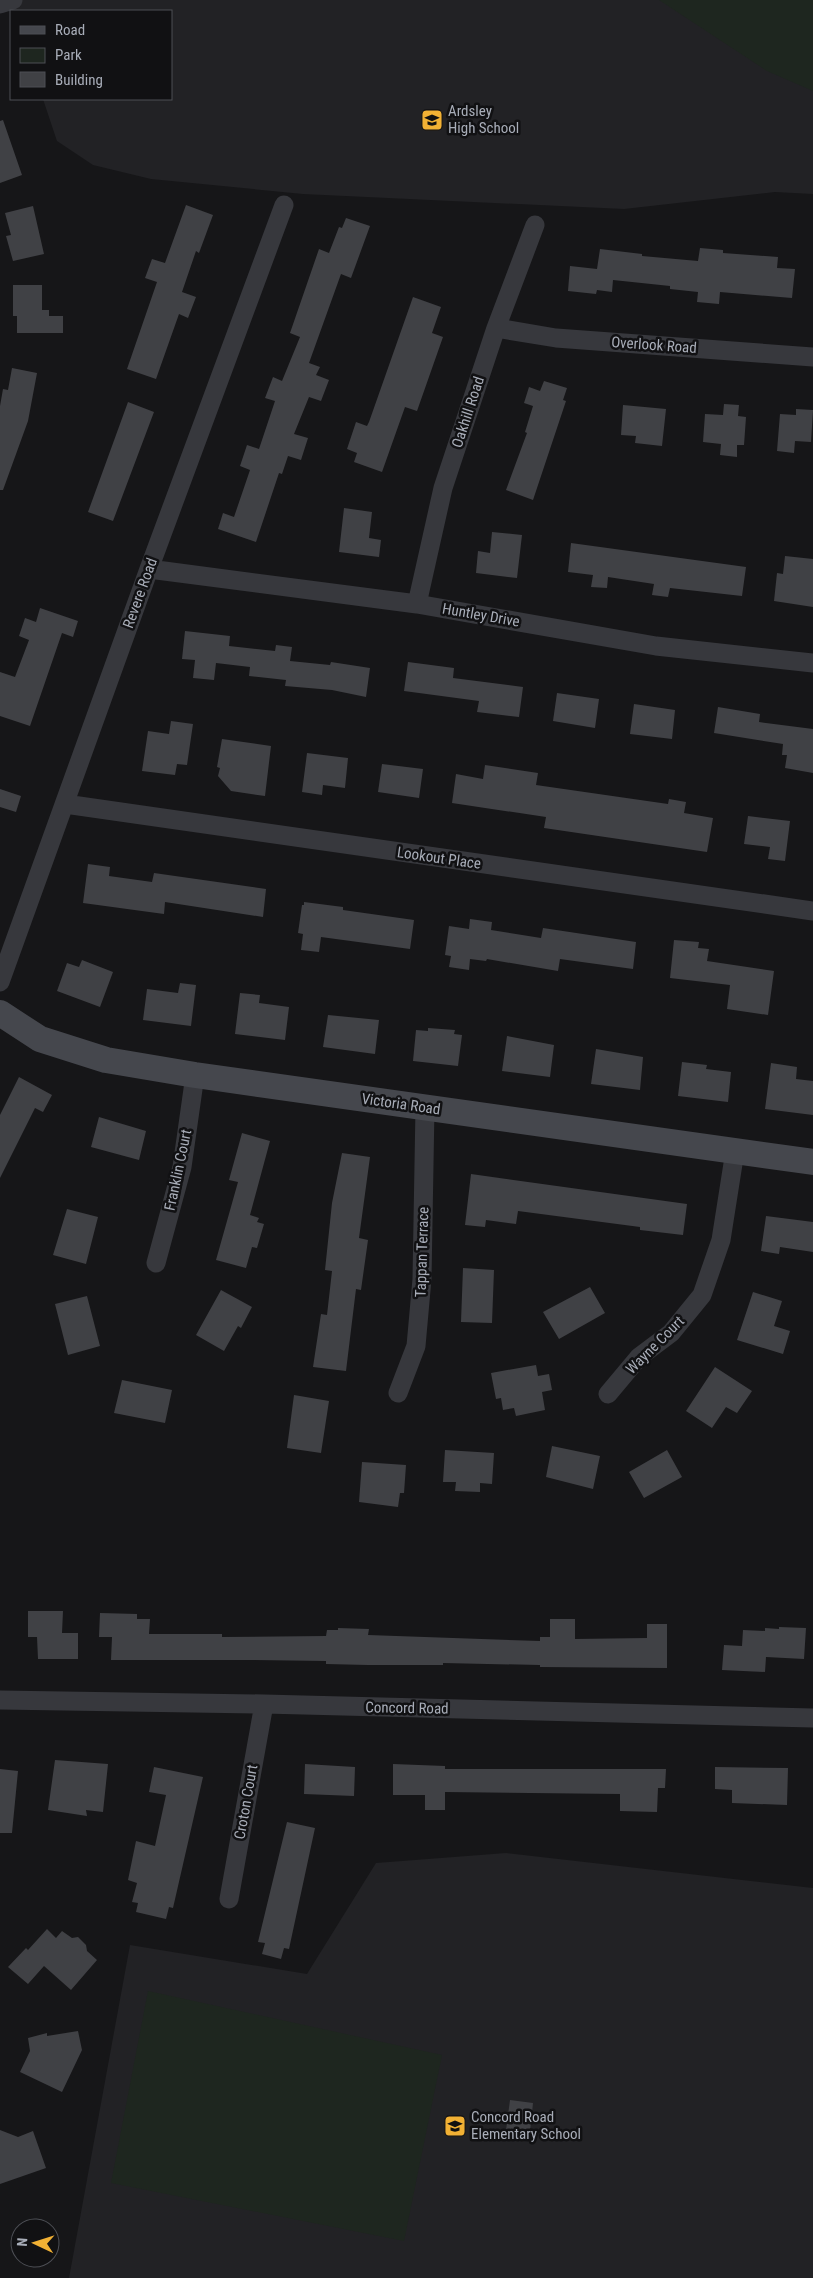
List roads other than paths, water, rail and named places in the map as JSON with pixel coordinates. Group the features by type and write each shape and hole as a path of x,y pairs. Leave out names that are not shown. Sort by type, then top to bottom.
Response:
{"street":[{"path":"0,4 13,0"},
{"name":"Revere Road","path":"0,982 149,569 284,205"},
{"name":"Oakhill Road","path":"416,604 443,488 496,328 535,226"},
{"name":"Overlook Road","path":"496,328 556,338 813,358"},
{"name":"Huntley Drive","path":"149,569 416,604 656,646 813,663"},
{"name":"Lookout Place","path":"65,804 813,911"},
{"name":"Victoria Road","path":"0,1013 40,1039 106,1060 195,1075 813,1162"},
{"name":"Franklin Court","path":"156,1263 182,1168 195,1075"},
{"name":"Tappan Terrace","path":"398,1393 416,1346 420,1298 425,1108"},
{"name":"Wayne Court","path":"608,1394 639,1357 671,1333 702,1295 721,1240 734,1151"},
{"name":"Concord Road","path":"0,1700 264,1704 813,1718"},
{"name":"Croton Court","path":"229,1899 264,1704"}],"place":[{"name":"Ardsley High School","path":"432,120"},
{"name":"Concord Road Elementary School","path":"455,2126"}]}
